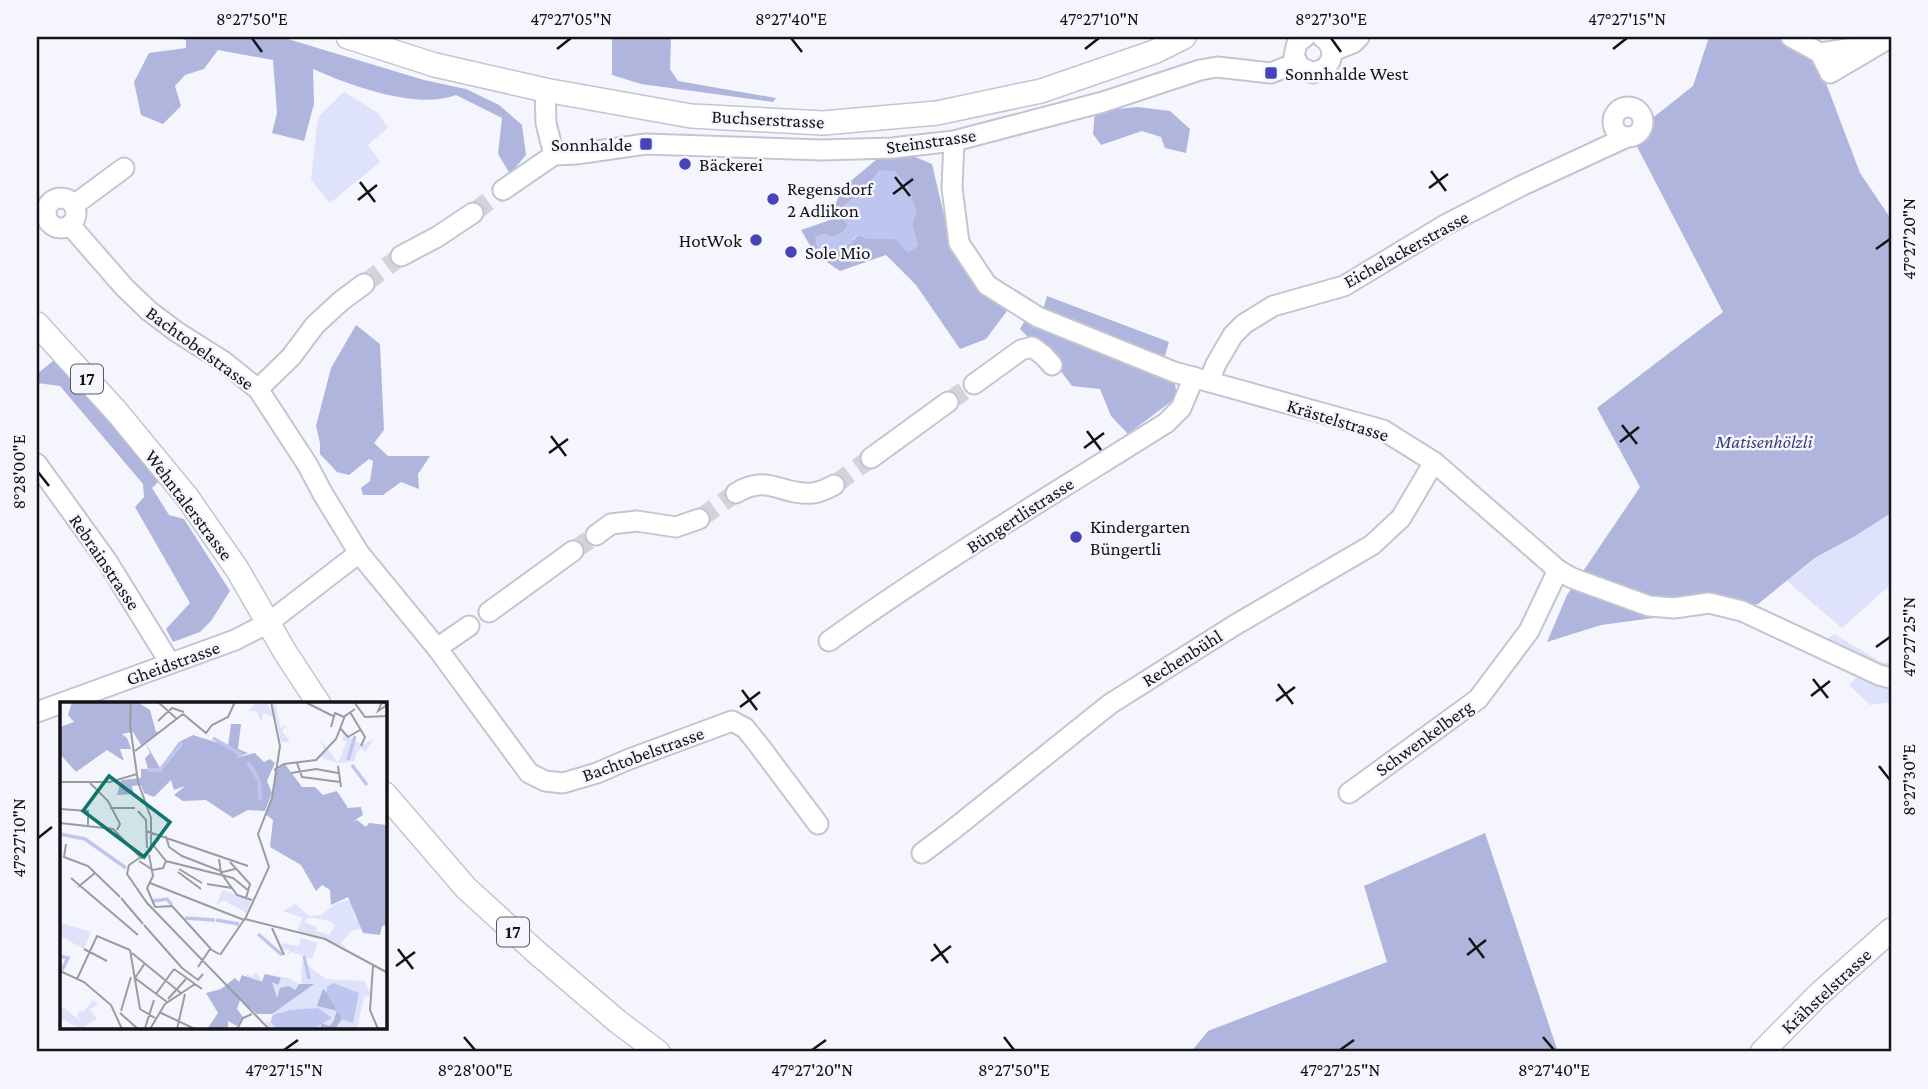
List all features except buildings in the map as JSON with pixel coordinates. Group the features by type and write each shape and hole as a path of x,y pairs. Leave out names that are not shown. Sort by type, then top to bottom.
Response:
{"main road":[{"name":"Buchserstrasse","path":"348,37 435,65 545,90 691,116 824,123 937,113 1041,92 1154,52 1184,37"},
{"name":"Wehntalerstrasse","path":"37,324 117,412 187,497 237,569 318,702"},
{"name":"17","path":"387,796 466,888 535,951 658,1052"},
{"name":"Krähstelstrasse","path":"1762,1052 1818,995 1891,930"}],"street":[{"name":"Steinstrasse","path":"1313,40 1353,43 1359,37"},
{"path":"1791,37 1820,53 1830,73 1883,41"},
{"path":"1296,63 1294,49 1313,40"},
{"name":"Steinstrasse","path":"554,155 646,144 822,150 892,148 954,141 1103,102 1200,70 1217,67 1271,73 1296,63 1306,71 1319,72 1329,64 1313,40"},
{"path":"503,190 554,155 546,123 545,90"},
{"name":"Eichelackerstrasse","path":"1202,379 1233,335 1244,324 1273,306 1344,286 1445,225 1627,137"},
{"name":"Krästelstrasse","path":"954,141 952,188 959,243 987,285 1038,317 1174,372 1383,430 1434,462 1558,570 1572,578 1649,606 1674,608 1709,603 1742,611 1885,676"},
{"path":"70,225 75,218 74,205 124,168"},
{"name":"Bachtobelstrasse","path":"74,205 61,198 52,202 47,210 51,224 60,228 70,225 124,287 149,311 223,360 258,389 307,464 359,553 437,648 529,773 545,781 563,783 597,773 732,721 745,728 818,824"},
{"path":"401,256 437,237 473,213"},
{"path":"258,389 291,357 315,325 364,284"},
{"path":"974,384 1021,350 1032,347 1052,365"},
{"name":"Büngertlistrasse","path":"830,641 860,618 1166,423 1181,408 1202,379"},
{"path":"872,458 948,402"},
{"name":"Rechenbühl","path":"922,853 1110,704 1235,625 1372,545 1401,518 1434,462"},
{"name":"Rebrainstrasse","path":"37,464 107,561 170,663"},
{"path":"736,494 748,486 769,484 813,493 834,485"},
{"path":"596,535 611,524 637,521 676,527 699,519"},
{"path":"489,612 573,551"},
{"path":"268,623 359,553"},
{"name":"Schwenkelberg","path":"1349,793 1478,699 1530,631 1558,570"},
{"name":"Gheidstrasse","path":"64,702 235,640 268,623"},
{"path":"437,648 469,626"},
{"name":"Gheidstrasse","path":"37,712 60,704"}],"shaded area":[{"path":"344,92 378,113 388,128 368,145 380,162 330,203 311,180 317,124 320,115"},
{"path":"880,170 895,171 909,187 916,210 912,226 918,246 908,253 895,239 868,239 859,235 853,239 853,243 843,246 839,252 820,251 815,236 823,234 833,237 842,233 848,226 840,216 842,208 870,183"},
{"path":"1891,513 1891,584 1842,628 1787,581 1815,559"},
{"path":"1834,634 1881,662 1891,663 1891,702 1870,705 1849,685 1867,668 1822,644"}],"green space":[{"path":"174,37 281,37 424,80 466,89 499,105 522,125 526,155 510,174 498,154 502,118 456,95 423,100 404,98 365,89 313,69 314,104 304,141 272,133 277,113 273,60 218,50 204,69 185,75 175,86 181,106 163,124 141,115 134,82 149,53 186,48 186,40"},
{"path":"612,37 671,37 670,69 678,81 776,98 773,102 641,84 612,75"},
{"name":"Matisenhölzli","path":"1709,37 1788,37 1818,62 1860,173 1891,219 1891,513 1815,558 1758,604 1601,625 1547,642 1567,595 1640,487 1597,408 1723,312 1631,135 1693,86"},
{"path":"1138,107 1170,111 1190,129 1186,153 1165,148 1161,137 1142,131 1101,145 1093,134 1095,111"},
{"path":"908,154 932,164 950,241 982,291 1007,311 986,339 960,349 916,285 886,255 840,271 815,254 801,230 830,220 841,189 882,155","holes":["880,170 916,210 912,226 918,246 895,239 868,239 859,235 839,252 821,251 823,234 833,237 842,233 848,226 842,208 870,183"]},
{"path":"1047,296 1169,342 1164,359 1043,310"},
{"path":"1025,320 1174,377 1177,397 1128,434 1111,416 1100,389 1072,386 1057,366 1020,329"},
{"path":"356,325 380,344 384,430 374,443 388,456 430,456 418,474 419,489 401,482 383,495 363,495 361,488 370,481 373,461 369,459 349,475 337,472 320,454 316,426 331,368"},
{"path":"59,356 158,482 152,488 169,515 184,519 230,591 211,621 200,632 173,642 166,629 190,603 135,507 144,497 143,484 60,386 37,383 37,374"},
{"path":"1485,833 1558,1052 1191,1052 1208,1031 1387,962 1364,886"}],"tunnel":[{"path":"473,213 503,190"},
{"path":"364,284 401,256"},
{"path":"948,402 974,384"},
{"path":"834,485 871,458"},
{"path":"699,519 736,493"},
{"path":"573,551 596,535"}],"place":[{"name":"Sonnhalde West","path":"1271,73"},
{"name":"Sonnhalde","path":"646,144"},
{"name":"Bäckerei","path":"685,164"},
{"name":"Regensdorf 2 Adlikon","path":"773,199"},
{"name":"HotWok","path":"756,240"},
{"name":"Sole Mio","path":"791,252"},
{"name":"Kindergarten Büngertli","path":"1076,537"}]}
